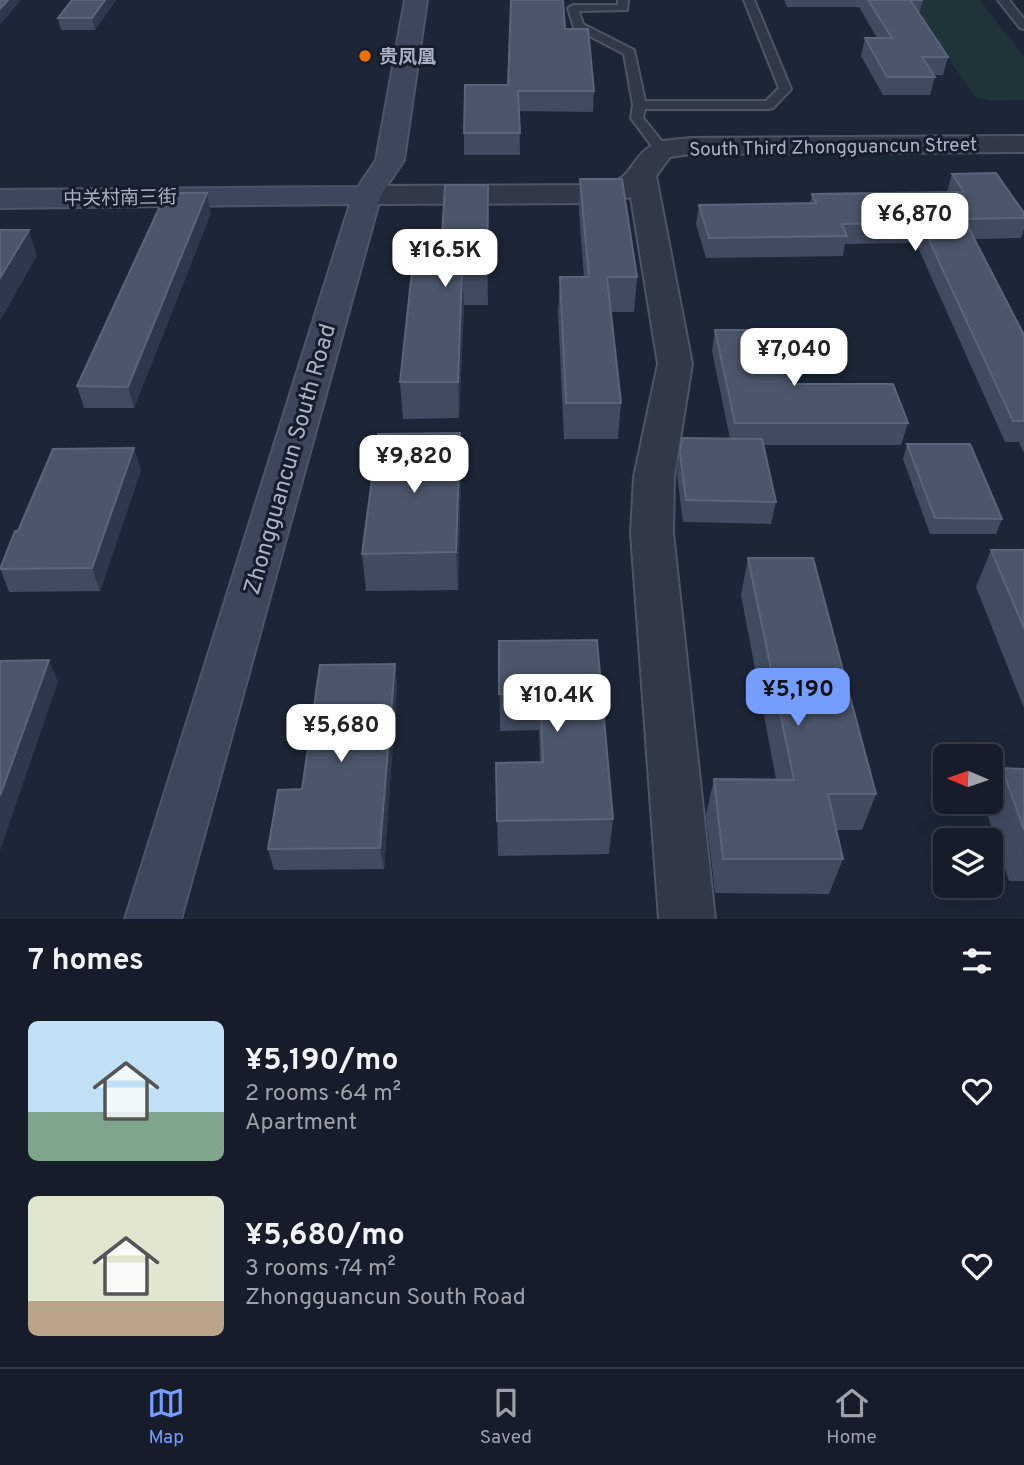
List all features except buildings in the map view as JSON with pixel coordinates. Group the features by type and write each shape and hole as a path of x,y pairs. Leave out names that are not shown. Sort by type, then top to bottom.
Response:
{"street":[{"name":"Zhongguancun South Road","path":"153,919 367,195 390,160 416,0"},
{"name":"South Third Zhongguancun Street","path":"367,195 599,194 624,190 652,163 690,146 1024,144"},
{"path":"652,163 675,364 654,477 652,533 687,919"},
{"name":"中关村南三街","path":"0,199 367,195"}],"lane":[{"path":"623,0 623,8 574,4 578,26 630,52 639,105 636,118 652,163"},
{"path":"639,105 769,105 785,89 749,0"},
{"path":"1003,0 1024,26"}],"green space":[{"path":"909,0 979,0 1024,56 1024,100 991,101 975,97"}],"place":[{"name":"贵凤凰","path":"365,56"}]}
